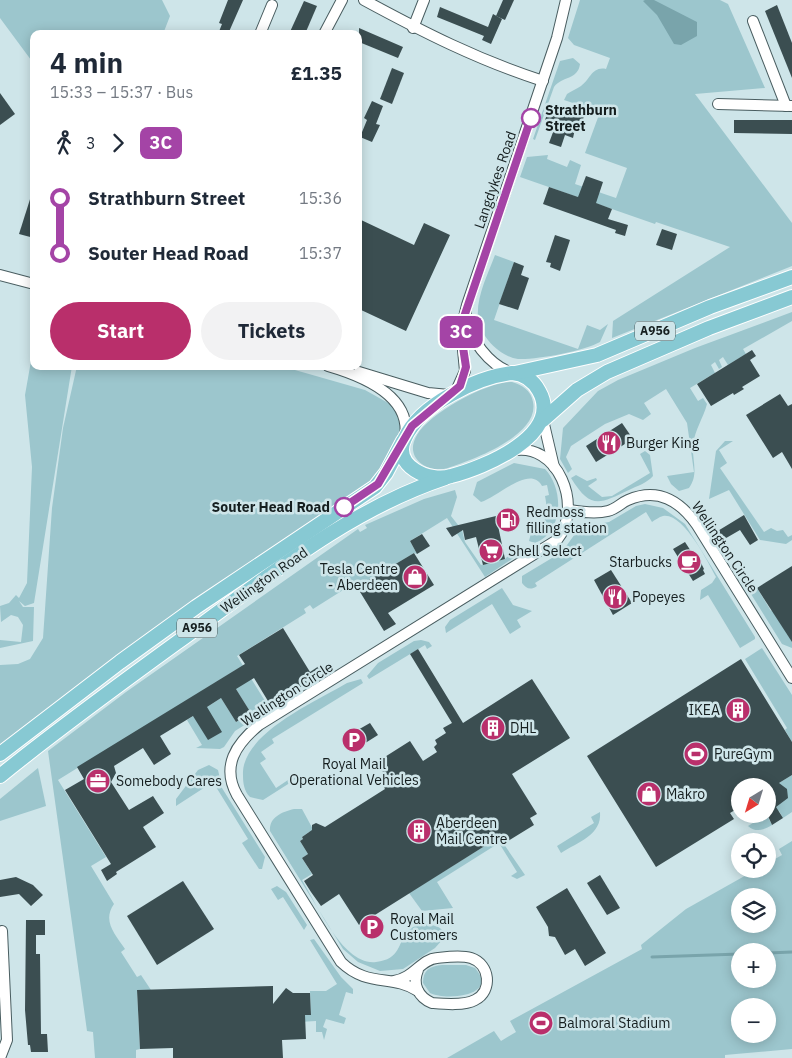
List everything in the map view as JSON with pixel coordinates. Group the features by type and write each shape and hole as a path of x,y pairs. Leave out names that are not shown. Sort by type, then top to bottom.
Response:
{"main road":[{"name":"A956","path":"792,277 710,307 597,355 487,378 453,393 420,418 404,439 404,458 414,470 428,477 445,478 485,466 507,452 577,390 607,372 709,328 792,297"},
{"path":"513,374 529,379 539,391 544,406 543,420"},
{"name":"Wellington Road","path":"0,754 112,668 196,607 375,487 386,473 404,439"},
{"name":"Wellington Road","path":"0,776 59,729 252,588 340,527 382,504 445,478"}],"street":[{"path":"326,30 342,0"},
{"path":"364,0 413,28 463,51 543,81"},
{"path":"413,28 424,0"},
{"name":"Langdykes Road","path":"453,393 465,371 461,334 465,312 557,38 566,0"},
{"path":"262,30 272,4"},
{"path":"718,104 789,106 753,21"},
{"path":"0,274 30,283"},
{"path":"465,312 470,332 475,341 499,366 513,374"},
{"path":"342,370 377,387 392,400 403,418 404,439"},
{"path":"345,371 365,373 433,394 453,393"},
{"path":"543,420 554,468 567,493 569,510"},
{"path":"507,452 519,450 531,452 546,460 554,468"},
{"name":"Wellington Circle","path":"418,991 402,984 373,980 356,974 344,966 234,790 231,768 234,753 242,740 259,725 550,546 564,530 569,510 608,511 627,500 647,495 666,497 680,505 703,533 792,678"},
{"path":"0,1058 7,1040 2,931"},
{"path":"469,957 482,965 487,979 482,994 470,1002 435,1003 426,1000 418,991 415,981 418,970 422,964 432,958 469,957"},
{"path":"390,982 406,978 418,970"}],"shaded area":[{"path":"0,0 162,0 170,16 165,30 30,30 30,59 0,18"},
{"path":"580,0 720,0 728,4 765,88 695,94 792,223 792,266 612,338 613,321 730,247 656,222 655,224 520,177 527,157 548,155 547,159 567,167 570,160 581,165 575,184 616,198 627,168 585,153 600,112 564,100 567,94 581,86 594,71 606,69 610,58 574,45 568,38"},
{"path":"654,0 697,22 697,36 681,45 674,44 657,15 643,1"},
{"path":"573,58 580,64 579,69 554,87 535,140 533,139 560,61"},
{"path":"495,255 514,262 494,320 578,349 587,325 600,330 608,324 600,342 572,352 526,359 511,357 498,350 486,338 479,325 478,318 481,294"},
{"path":"792,312 792,321 743,349 746,354 728,365 723,357 719,360 722,367 719,369 715,362 711,365 715,373 690,388 698,401 703,398 707,404 694,439 694,472 687,423 666,389 644,403 651,414 643,420 629,414 605,424 571,446 566,457 572,469 568,473 560,459 563,428 598,391 618,380 695,348"},
{"path":"30,367 30,370 71,370 34,603 25,606 19,601 23,607 34,607 33,641 0,648 0,640 21,642 23,625 18,617 11,615 1,622 0,606 9,603 16,595 19,598 27,583 32,467 25,395"},
{"path":"76,370 295,370 365,390 399,409 404,423 382,480 0,754 0,665 18,664 30,659 43,638 52,508 63,428"},
{"path":"512,382 526,389 533,402 532,414 526,425 516,435 488,452 448,468 433,469 415,457 413,443 424,426 434,417 474,393 501,383"},
{"path":"725,441 733,441 719,450 727,463 720,468 764,532 771,528 777,531 783,530 788,537 792,535 792,540 786,544 760,540 729,490 709,499 716,451"},
{"path":"645,451 650,455 653,476 648,481 610,499 603,501 590,500 571,478 576,475 587,481 596,478 597,480 588,486 602,497 612,496 650,473 640,454"},
{"path":"514,463 545,469 556,487 558,509 556,520 545,537 535,543 529,541 531,533 540,534 546,513 545,496 549,495 547,485 542,486 537,480 522,480 481,502 473,495 477,482"},
{"path":"694,472 694,478 689,488 679,491 671,484 667,476"},
{"path":"455,490 457,497 451,516 462,530 465,542 481,565 505,559 510,554 515,557 485,577 447,518 410,541 417,554 414,553 354,589 351,585 313,609 310,605 304,609 306,613 237,656 270,709 235,731 224,747 220,749 196,748 202,745 187,720 221,698 236,722 251,713 236,689 239,668 58,780 106,857 91,866 114,904 109,916 111,927 125,949 121,952 137,977 141,975 151,990 137,991 140,1049 136,1050 136,1058 95,1058 93,1032 87,1031 48,751 126,692 358,529 360,532 367,528 365,525 424,499"},
{"path":"645,504 663,508 685,524 755,639 740,648 708,595 700,600 701,590 712,583 716,577 694,539 679,522 671,517 663,516 652,522 646,512 535,583 537,586 535,588 528,588 522,583 522,576 562,552 580,527 609,522 636,506"},
{"path":"502,588 513,605 532,611 517,620 521,627 510,634 492,604 446,633 445,627 450,620"},
{"path":"757,588 771,611 792,598 792,648 782,644 751,594"},
{"path":"414,641 429,642 432,646 427,649 425,645 369,679 367,676 378,663"},
{"path":"762,648 792,695 792,742 785,730 787,728 745,659"},
{"path":"361,679 363,683 272,739 274,743 261,752 266,759 260,763 276,788 294,776 296,779 263,800 250,797 244,787 243,775 246,760 254,746 282,721 347,683"},
{"path":"209,765 218,770 222,788 265,857 262,869 259,869 242,843 248,839 213,782 176,806 176,799 198,770"},
{"path":"38,768 46,806 0,821 0,799"},
{"path":"792,775 792,812 783,818 779,811 776,813 776,785"},
{"path":"294,809 302,809 315,833 309,832 300,841 308,854 302,858 312,874 302,880 320,912 270,831 270,826 277,816"},
{"path":"600,812 600,820 593,832 561,853 557,846 594,823 591,817"},
{"path":"753,823 771,823 772,825 757,830 748,826"},
{"path":"499,837 525,875 517,879 511,876 517,872 499,843 437,882 453,908 422,911 409,893"},
{"path":"792,841 792,1049 725,1055 725,1058 447,1058 494,1031 501,1041 516,1032 510,1021 642,949 641,945 686,909 741,878 776,878 776,858 782,855 779,849"},
{"path":"277,886 286,892 307,925 304,930 283,897 278,900 271,889"},
{"path":"427,924 442,929 444,933 443,939 435,948 403,969 380,971 358,962 343,949 330,928 342,944 353,954 364,961 376,962 390,958 411,928"},
{"path":"314,939 341,977 353,989 353,994 346,992 339,1015 346,1018 344,1024 326,1019 323,1027 327,1029 324,1040 322,1032 316,1032 316,1021 299,1022 299,1015 311,1015 310,991 326,991 337,984 310,940"},
{"path":"442,965 466,965 475,968 481,977 481,985 468,994 458,996 430,993 423,983 424,975 428,969"}],"building":[{"path":"228,0 243,0 230,30 220,30 222,24 219,23"},
{"path":"503,0 514,0 505,20 496,16"},
{"path":"304,1 317,6 307,30 291,30"},
{"path":"777,5 792,43 792,78 765,11"},
{"path":"440,7 488,27 493,14 502,19 491,44 482,40 484,36 437,17"},
{"path":"359,28 403,47 398,58 362,43 362,30 359,30"},
{"path":"392,68 404,73 392,104 380,99"},
{"path":"0,93 15,114 0,125"},
{"path":"372,101 383,106 376,124 380,125 372,142 362,138 362,132 367,120 364,118"},
{"path":"563,106 570,108 571,106 586,111 579,131 575,129 573,138 565,135 561,147 549,143 556,124 545,120 549,109 561,113"},
{"path":"734,120 792,120 792,134 734,133"},
{"path":"586,176 603,182 596,203 612,209 608,219 628,225 625,236 615,233 616,230 543,204 549,187 578,197"},
{"path":"30,199 30,237 19,234"},
{"path":"362,220 414,245 424,223 450,235 406,331 362,310"},
{"path":"662,229 677,234 672,250 656,245"},
{"path":"555,235 570,240 560,271 550,267 551,263 546,262"},
{"path":"514,262 524,266 521,275 529,278 518,310 499,304"},
{"path":"752,350 756,356 750,360 760,376 742,387 744,389 711,406 697,384"},
{"path":"780,394 788,406 792,404 792,469 782,452 773,458 746,415"},
{"name":"Burger King","path":"622,423 633,439 596,462 586,446"},
{"path":"744,515 758,540 750,545 740,530 721,541 716,532"},
{"path":"496,516 505,559 483,565 476,537 465,540 463,530 452,537 446,528"},
{"path":"422,534 430,546 417,554 410,541"},
{"name":"Starbucks","path":"685,542 704,569 705,574 693,581 673,549"},
{"path":"414,553 434,585 388,613 396,624 384,631 357,587"},
{"path":"792,566 792,642 757,588"},
{"name":"Popeyes","path":"611,570 632,603 613,615 594,580"},
{"path":"283,628 310,672 322,664 326,671 271,706 254,678 236,689 251,713 236,722 221,698 207,707 222,732 208,740 193,716 160,736 171,754 154,765 143,748 114,766 116,773 111,782 129,810 153,796 164,813 143,827 156,847 116,872 117,874 107,881 101,870 111,864 65,790 84,779 77,767 245,664 239,655"},
{"name":"Aberdeen Mail Centre","path":"418,649 463,723 532,679 570,738 512,774 537,814 530,818 534,825 503,844 499,837 359,925 339,894 321,906 311,892 304,881 313,875 302,858 308,854 300,841 303,839 302,837 312,830 312,825 316,823 325,827 385,789 381,782 387,778 379,766 382,764 380,760 410,741 423,761 437,752 434,747 437,744 435,740 446,733 443,728 452,723 410,654"},
{"path":"741,659 792,742 792,775 779,783 787,789 788,798 776,807 776,778 731,778 731,821 656,867 587,756"},
{"path":"370,723 378,735 359,747 354,739 359,736 356,731"},
{"path":"776,807 783,818 776,822"},
{"path":"600,875 620,908 607,915 587,883"},
{"path":"16,877 33,885 43,895 31,906 19,894 0,897 0,880"},
{"path":"183,881 214,929 157,965 127,916"},
{"path":"567,888 606,953 585,966 575,949 565,955 555,937 549,936 548,927 536,907"},
{"path":"26,920 45,920 45,935 36,935 36,954 40,954 41,1034 47,1034 48,1052 31,1052 30,1045 28,1045 25,1010"},
{"path":"273,986 273,1004 286,988 293,993 310,993 311,1015 305,1015 306,1039 282,1040 283,1058 173,1058 173,1048 140,1049 137,990"}],"waterway":[{"path":"776,953 792,952"},
{"path":"652,957 731,954"}],"bus line":[{"name":"3C","path":"344,507 372,489 382,480 412,426 424,414 456,391 462,382 466,367 461,334 463,320 472,288 531,118"}],"place":[{"name":"Strathburn Street","path":"531,118"},
{"name":"Burger King","path":"609,443"},
{"name":"Souter Head Road","path":"344,507"},
{"name":"Redmoss filling station","path":"508,520"},
{"name":"Shell Select","path":"491,551"},
{"name":"Starbucks","path":"689,562"},
{"name":"Tesla Centre - Aberdeen","path":"415,577"},
{"name":"Popeyes","path":"615,597"},
{"name":"IKEA","path":"738,710"},
{"name":"DHL","path":"493,728"},
{"name":"Royal Mail Operational Vehicles","path":"354,740"},
{"name":"PureGym","path":"696,754"},
{"name":"Somebody Cares","path":"98,781"},
{"name":"Makro","path":"649,794"},
{"name":"Aberdeen Mail Centre","path":"419,831"},
{"name":"Royal Mail Customers","path":"372,927"},
{"name":"Balmoral Stadium","path":"541,1023"}]}
